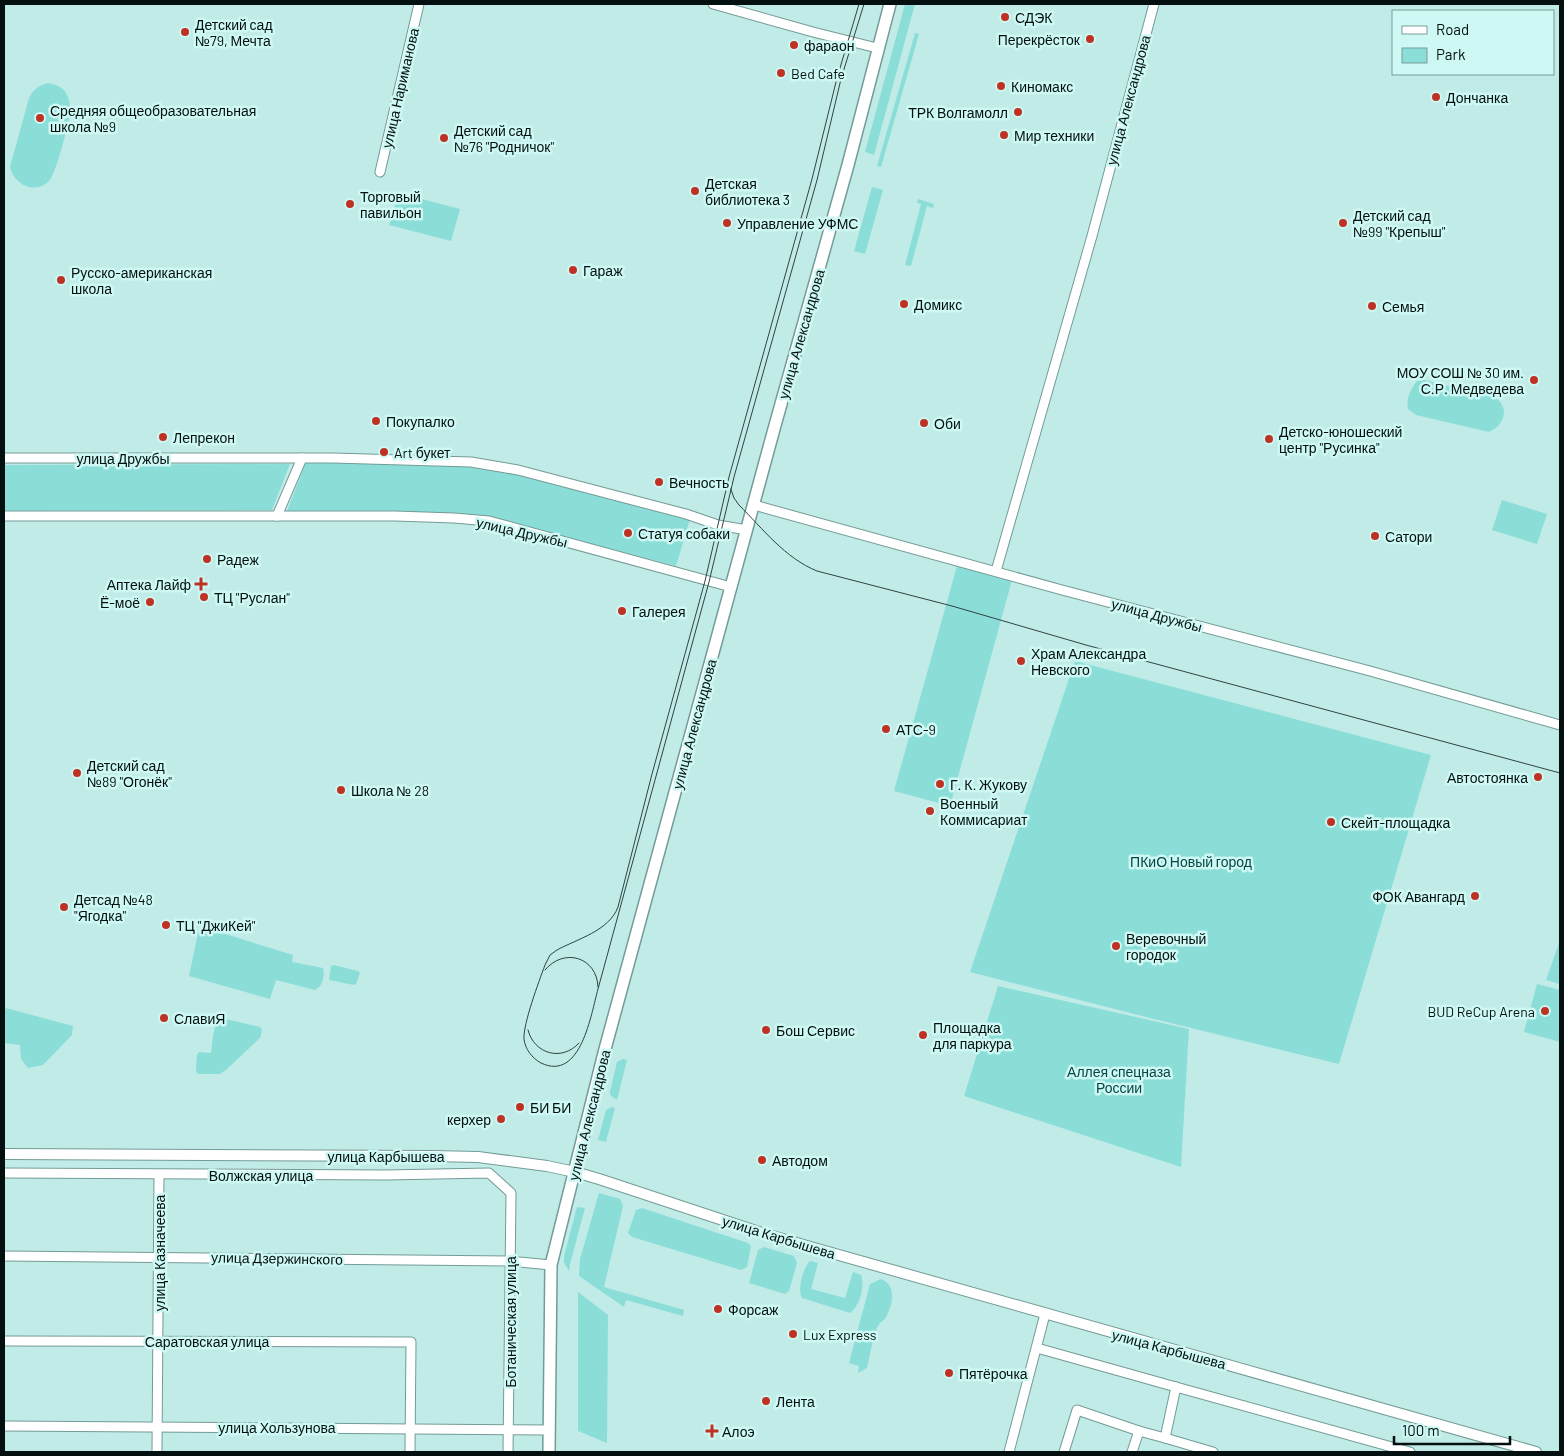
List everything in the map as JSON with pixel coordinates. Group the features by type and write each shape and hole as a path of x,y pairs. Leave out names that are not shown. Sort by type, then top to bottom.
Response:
{"main road":[{"name":"улица Александрова","path":"549,1452 551,1264 605,1049 848,165 890,4"}],"street":[{"name":"улица Нариманова","path":"380,172 419,4"},
{"path":"713,4 877,48"},
{"name":"улица Александрова","path":"996,571 1092,236 1154,4"},
{"name":"улица Дружбы","path":"4,458 302,458 471,462 518,470 686,514 718,525 747,530"},
{"path":"277,516 302,458"},
{"name":"улица Дружбы","path":"754,505 1143,612 1370,671 1560,725"},
{"name":"улица Дружбы","path":"4,516 395,516 489,521 731,587"},
{"name":"улица Карбышева","path":"4,1154 478,1157 547,1166 600,1179 759,1232 1536,1452"},
{"name":"Волжская улица","path":"4,1173 159,1175 489,1173 511,1193"},
{"name":"улица Казначеева","path":"157,1452 159,1175"},
{"name":"Ботаническая улица","path":"508,1452 511,1193"},
{"name":"улица Дзержинского","path":"4,1256 158,1256 510,1261 551,1264"},
{"path":"1009,1452 1045,1314"},
{"name":"Саратовская улица","path":"4,1341 411,1342 410,1428"},
{"path":"1037,1348 1410,1452"},
{"path":"1165,1438 1176,1387"},
{"path":"1064,1452 1077,1410 1139,1431 1213,1452"},
{"name":"улица Хользунова","path":"4,1426 549,1430"},
{"path":"410,1428 410,1452"},
{"path":"1132,1452 1139,1431"}],"green space":[{"path":"905,4 915,4 874,155 865,152"},
{"path":"915,33 919,34 881,167 877,166"},
{"path":"48,83 66,92 70,114 67,129 52,177 49,181 38,187 26,186 16,179 10,167 29,98 37,88"},
{"path":"872,187 883,190 865,254 854,251"},
{"path":"399,193 460,209 451,241 389,225"},
{"path":"918,199 934,204 933,208 927,206 911,266 905,265 921,204 917,203"},
{"path":"1425,380 1496,398 1503,407 1504,412 1501,421 1489,432 1416,415 1408,409 1408,398 1417,381"},
{"path":"306,462 421,463 471,466 517,474 690,519 676,566 490,517 404,512 287,511"},
{"path":"290,464 272,510 4,511 4,465"},
{"path":"1502,500 1547,514 1537,544 1492,530"},
{"path":"957,566 1012,580 950,806 894,791"},
{"name":"ПКиО Новый город","path":"1075,661 1431,755 1339,1064 970,972"},
{"path":"206,928 293,955 292,962 323,968 322,984 315,990 276,980 270,999 189,976 198,933"},
{"path":"1560,943 1560,984 1546,980"},
{"path":"334,965 358,971 360,973 356,984 329,980 331,966"},
{"name":"BUD ReCup Arena","path":"1537,984 1560,990 1560,1042 1524,1032"},
{"name":"Аллея спецназа России","path":"998,986 1189,1029 1181,1167 964,1096"},
{"path":"6,1008 73,1026 72,1035 43,1065 28,1068 21,1059 20,1045 4,1043 4,1010"},
{"path":"221,1018 260,1027 262,1030 260,1038 220,1074 198,1074 196,1071 197,1055 199,1052 211,1053 214,1029"},
{"path":"623,1059 627,1060 617,1100 610,1095 610,1092 617,1062"},
{"path":"612,1107 615,1108 606,1142 598,1140 606,1110"},
{"path":"599,1193 620,1199 623,1206 604,1287 684,1310 683,1316 626,1300 624,1307 579,1276 580,1259"},
{"path":"577,1207 585,1208 569,1271 564,1263 564,1256"},
{"path":"642,1208 748,1243 751,1246 747,1267 741,1270 632,1237 628,1233 636,1210"},
{"path":"764,1247 794,1256 797,1263 789,1291 785,1294 749,1283 758,1250"},
{"path":"810,1261 818,1263 811,1289 845,1298 853,1272 861,1275 861,1295 854,1310 850,1313 802,1298 800,1289 802,1279 805,1268"},
{"path":"881,1279 890,1286 892,1301 885,1318 876,1330 867,1368 858,1373 859,1366 849,1363 870,1284"},
{"path":"578,1292 608,1315 607,1443 578,1431"}],"tram line":[{"path":"859,4 837,78 812,179 729,477 705,581 618,907 614,915 600,928 557,950 550,955 545,965 535,991 524,1032 526,1046 535,1059 541,1063 555,1066 566,1063 575,1055 582,1043 587,1028 709,582 734,477 817,180 841,79 864,4"},
{"path":"730,487 739,505 775,542 795,559 817,571 952,606 1086,645 1560,773"},
{"path":"545,970 561,959 570,957 578,959 586,962 592,968 598,987"},
{"path":"528,1030 536,1045 549,1053 565,1052 579,1043"}],"place":[{"name":"СДЭК","path":"1005,17"},
{"name":"Детский сад №79, Мечта","path":"185,32"},
{"name":"Перекрёсток","path":"1090,39"},
{"name":"фараон","path":"794,45"},
{"name":"Bed Cafe","path":"781,73"},
{"name":"Киномакс","path":"1001,86"},
{"name":"Дончанка","path":"1436,97"},
{"name":"ТРК Волгамолл","path":"1018,112"},
{"name":"Средняя общеобразовательная школа №9","path":"40,118"},
{"name":"Мир техники","path":"1004,135"},
{"name":"Детский сад №76 \"Родничок\"","path":"444,138"},
{"name":"Детская библиотека 3","path":"695,191"},
{"name":"Торговый павильон","path":"350,204"},
{"name":"Управление УФМС","path":"727,223"},
{"name":"Детский сад №99 \"Крепыш\"","path":"1343,223"},
{"name":"Гараж","path":"573,270"},
{"name":"Русско-американская школа","path":"61,280"},
{"name":"Домикс","path":"904,304"},
{"name":"Семья","path":"1372,306"},
{"name":"МОУ СОШ № 30 им. С.Р. Медведева","path":"1534,380"},
{"name":"Покупалко","path":"376,421"},
{"name":"Оби","path":"924,423"},
{"name":"Лепрекон","path":"163,437"},
{"name":"Детско-юношеский центр \"Русинка\"","path":"1269,439"},
{"name":"Art букет","path":"384,452"},
{"name":"Вечность","path":"659,482"},
{"name":"Статуя собаки","path":"628,533"},
{"name":"Сатори","path":"1375,536"},
{"name":"Радеж","path":"207,559"},
{"name":"Аптека Лайф","path":"201,584"},
{"name":"ТЦ \"Руслан\"","path":"204,597"},
{"name":"Ё-моё","path":"150,602"},
{"name":"Галерея","path":"622,611"},
{"name":"Храм Александра Невского","path":"1021,661"},
{"name":"АТС-9","path":"886,729"},
{"name":"Детский сад №89 \"Огонёк\"","path":"77,773"},
{"name":"Автостоянка","path":"1538,777"},
{"name":"Г. К. Жукову","path":"940,784"},
{"name":"Школа № 28","path":"341,790"},
{"name":"Военный Коммисариат","path":"930,811"},
{"name":"Скейт-площадка","path":"1331,822"},
{"name":"ФОК Авангард","path":"1475,896"},
{"name":"Детсад №48 \"Ягодка\"","path":"64,907"},
{"name":"ТЦ \"ДжиКей\"","path":"166,925"},
{"name":"Веревочный городок","path":"1116,946"},
{"name":"BUD ReCup Arena","path":"1545,1011"},
{"name":"СлавиЯ","path":"164,1018"},
{"name":"Бош Сервис","path":"766,1030"},
{"name":"Площадка для паркура","path":"923,1035"},
{"name":"БИ БИ","path":"520,1107"},
{"name":"керхер","path":"501,1119"},
{"name":"Автодом","path":"762,1160"},
{"name":"Форсаж","path":"718,1309"},
{"name":"Lux Express","path":"793,1334"},
{"name":"Пятёрочка","path":"949,1373"},
{"name":"Лента","path":"766,1401"},
{"name":"Алоэ","path":"712,1431"}]}
